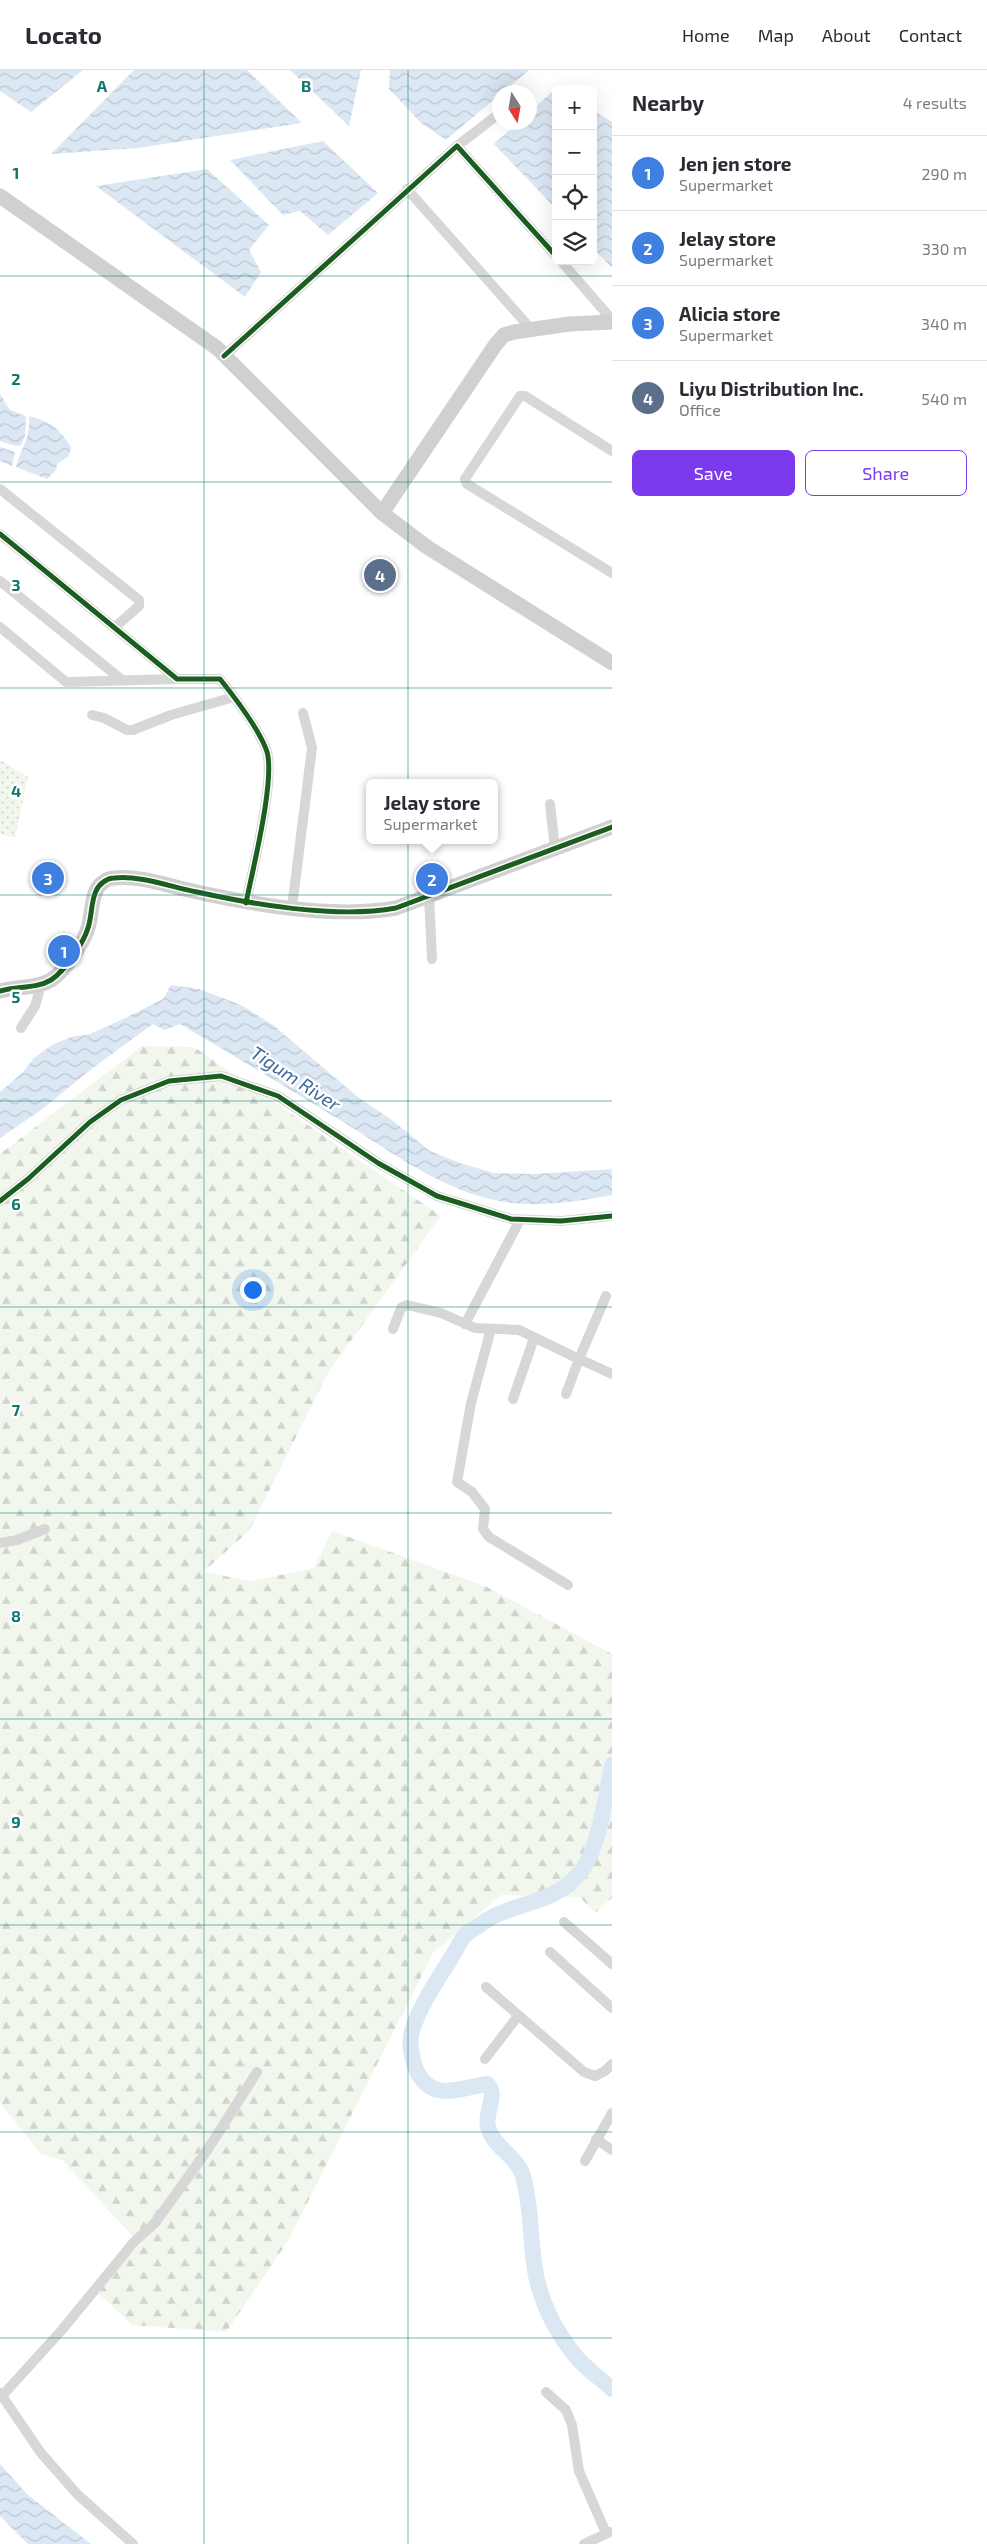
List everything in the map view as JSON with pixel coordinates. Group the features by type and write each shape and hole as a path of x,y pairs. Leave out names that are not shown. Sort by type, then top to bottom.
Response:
{"street":[{"path":"224,356 406,189 492,119"},
{"path":"457,146 552,252"},
{"path":"406,189 531,329"},
{"path":"0,196 224,356 382,513 427,547 612,663"},
{"path":"564,265 612,321"},
{"path":"382,513 496,344 504,335 531,329 612,321"},
{"path":"612,451 528,396 520,396 464,479 467,484 612,573"},
{"path":"0,489 139,600 139,606 115,627"},
{"path":"0,534 177,679"},
{"path":"0,581 122,680"},
{"path":"0,628 66,682 220,679 234,697 267,749 269,763 265,807 246,902"},
{"path":"92,715 104,718 126,730 133,730 171,715 234,697"},
{"path":"292,908 312,748 303,713"},
{"path":"550,804 554,849"},
{"path":"0,991 41,986 53,979 65,967 88,930 96,892 108,880 114,878 137,880 246,902 292,908 378,912 396,908 612,827"},
{"path":"429,896 432,959"},
{"path":"21,1028 35,1006 41,986"},
{"path":"0,1201 28,1180 90,1122 121,1100 169,1081 221,1076 278,1096 378,1163 437,1196 510,1219 561,1221 612,1216"},
{"path":"465,1324 520,1220"},
{"path":"566,1394 606,1296"},
{"path":"394,1329 401,1308 407,1305 441,1313 465,1324 491,1329 519,1330 612,1374"},
{"path":"491,1329 470,1403 457,1482 472,1492 485,1509 483,1528 489,1537 568,1585"},
{"path":"513,1400 534,1338"},
{"path":"0,1542 16,1540 45,1529"},
{"path":"564,1922 612,1964"},
{"path":"550,1952 612,2008"},
{"path":"486,1987 584,2072 595,2076 605,2071 612,2064"},
{"path":"485,2059 518,2016"},
{"path":"133,2544 78,2495 41,2453 1,2395 61,2331 134,2242 155,2223 208,2149 257,2072"},
{"path":"585,2161 612,2113"},
{"path":"596,2139 612,2150"},
{"path":"546,2392 566,2410 572,2425 579,2471 609,2532 584,2544"}],"green space":[{"path":"0,760 28,777 15,838 0,834"},
{"path":"142,1046 194,1047 441,1216 329,1371 249,1531 203,1572 251,1581 314,1568 332,1531 485,1586 612,1654 612,1898 595,1913 580,1897 501,1895 433,1953 288,2241 226,2332 132,2325 97,2292 140,2244 62,2160 41,2154 0,2103 0,1154"}],"water":[{"path":"0,70 83,70 31,112 0,91"},
{"path":"134,70 247,70 302,123 138,148 51,154"},
{"path":"290,70 361,70 349,126"},
{"path":"390,70 529,70 511,85 492,85 492,101 446,140 421,123 389,89"},
{"path":"552,92 552,205 494,144 509,130 537,130 537,106"},
{"path":"597,113 612,122 612,268 597,252"},
{"path":"323,141 378,193 328,235 300,211 283,215 230,160"},
{"path":"207,169 269,225 249,250 261,272 245,297 96,186"},
{"path":"0,394 10,410 26,416 25,436 21,445 16,446 0,441"},
{"path":"29,416 49,423 63,435 71,447 69,456 57,464 56,470 47,479 16,467 29,430"},
{"path":"0,447 15,452 12,466 0,461"},
{"name":"Tigum River","path":"171,985 199,989 241,1005 273,1025 359,1098 392,1120 430,1151 460,1163 494,1173 534,1174 612,1169 612,1195 570,1202 527,1204 499,1201 460,1190 407,1162 180,1024 165,1030 153,1024 94,1067 41,1110 0,1138 0,1092 22,1073 34,1058 52,1045 71,1037 90,1034 163,999"},
{"path":"0,2464 28,2495 91,2544 28,2544 0,2516"}],"waterway":[{"path":"612,1765 597,1835 588,1860 582,1870 561,1890 537,1901 499,1914 465,1935 424,2003 415,2021 411,2036 412,2055 416,2068 418,2074 427,2085 443,2091 487,2084 490,2088 492,2098 487,2122 488,2127 495,2140 516,2163 523,2176 528,2197 536,2276 544,2302 555,2326 570,2349 582,2363 612,2389"}],"cycle path":[{"path":"224,356 457,146 552,252"},
{"path":"0,534 177,679 220,679 246,713 262,740 269,762 266,801 246,903"},
{"path":"0,991 45,983 62,970 86,934 97,888 111,878 134,878 270,906 322,911 373,911 396,908 612,827"},
{"path":"0,1201 28,1179 90,1122 121,1100 169,1081 221,1076 278,1096 378,1163 437,1196 511,1219 561,1221 612,1216"}],"place":[{"name":"Liyu Distribution Inc.","path":"380,575"},
{"name":"Alicia store","path":"48,878"},
{"name":"Jelay store","path":"432,879"},
{"name":"Jen jen store","path":"64,951"}]}
